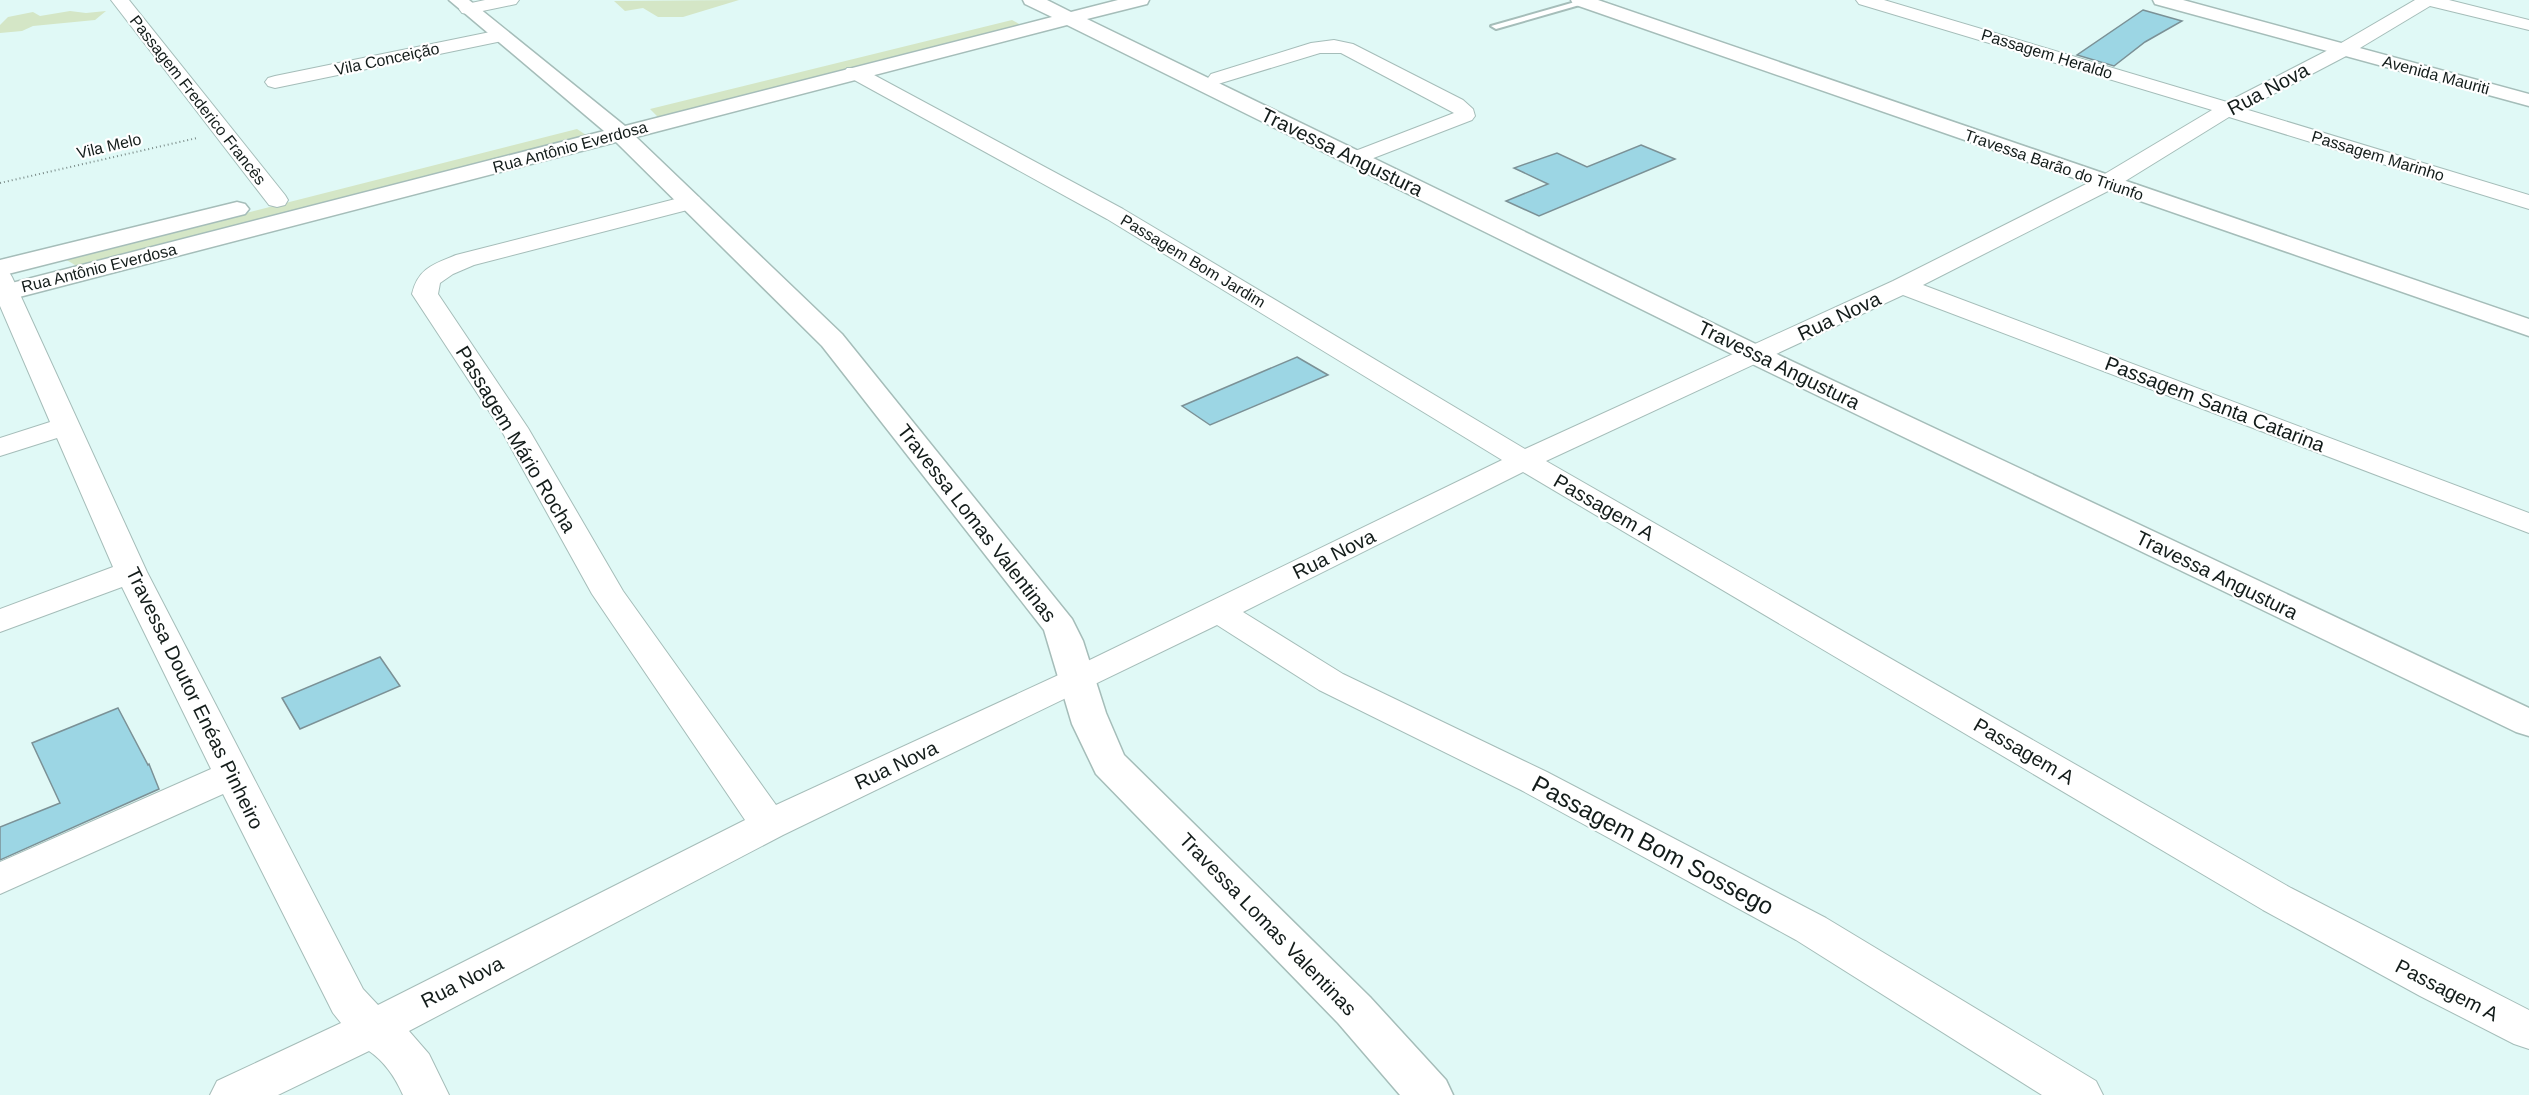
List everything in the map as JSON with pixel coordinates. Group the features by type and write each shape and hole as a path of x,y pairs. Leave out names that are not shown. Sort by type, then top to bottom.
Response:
{"street":[{"name":"Passagem Frederico Francês","path":"120,0 277,200"},
{"path":"463,4 510,0"},
{"name":"Rua Antônio Everdosa","path":"669,100 1054,6 1140,0"},
{"name":"Passagem Heraldo","path":"1865,0 2228,109"},
{"name":"Avenida Mauriti","path":"2162,0 2529,100"},
{"path":"2428,0 2529,25"},
{"name":"Rua Nova","path":"233,1095 372,1029 769,825 1077,680 1525,460 1902,286 2112,180 2228,109 2343,50 2428,0"},
{"name":"Travessa Barão do Triunfo","path":"1590,1 2265,232 2529,317"},
{"name":"Travessa Lomas Valentinas","path":"463,4 500,36 615,121 691,202 832,340 1060,627 1071,652 1077,680 1096,738 1110,764 1354,1010 1429,1095"},
{"name":"Rua Antônio Everdosa","path":"2,283 615,121 854,72 1054,6"},
{"name":"Travessa Angustura","path":"1054,6 1209,80 1358,159 1756,355 2529,723"},
{"name":"Vila Conceição","path":"275,82 500,36"},
{"path":"1209,80 1318,47 1335,46 1346,48 1456,104 1466,113 1465,116 1358,159"},
{"name":"Passagem Bom Jardim","path":"854,72 1115,214 1525,460"},
{"name":"Passagem Marinho","path":"2228,109 2529,202"},
{"name":"Rua Antônio Everdosa","path":"578,123 615,121"},
{"name":"Rua Antônio Everdosa","path":"2,283 300,194"},
{"name":"Passagem Mário Rocha","path":"691,202 494,250 465,260 444,268 428,280 425,294 514,428 608,594 769,825"},
{"name":"Travessa Barão do Triunfo","path":"2265,232 2529,328"},
{"name":"Travessa Doutor Enéas Pinheiro","path":"2,283 68,426 131,572 348,1001 372,1029 393,1044 413,1067 426,1095"},
{"name":"Passagem Santa Catarina","path":"1902,286 2529,524"},
{"path":"0,447 68,426"},
{"name":"Passagem A","path":"1525,460 2277,898 2435,984 2529,1031"},
{"path":"0,621 131,572"},
{"name":"Passagem Bom Sossego","path":"1218,610 1331,682 1534,781 1810,929 2080,1095"},
{"path":"0,879 232,775"}],"lane":[{"path":"1496,26 1590,1"}],"path":[{"name":"Vila Melo","path":"0,183 224,131"}],"green space":[{"path":"739,0 683,17 658,17 643,8 625,11 614,1"},
{"path":"70,11 86,13 106,11 95,20 33,26 22,31 0,33 0,25 8,17 33,12 40,16"},
{"path":"1012,20 1023,26 660,119 650,109"},
{"path":"577,129 589,137 80,268 65,259"}],"building":[{"path":"2143,10 2182,21 2145,42 2114,66 2077,55"},
{"path":"1641,145 1675,159 1539,216 1506,201 1548,184 1514,168 1557,153 1587,167"},
{"path":"1297,357 1328,375 1210,425 1182,406"},
{"path":"380,657 400,686 300,729 282,698"},
{"path":"118,708 149,764 159,789 0,860 0,827 60,803 32,743"}]}
